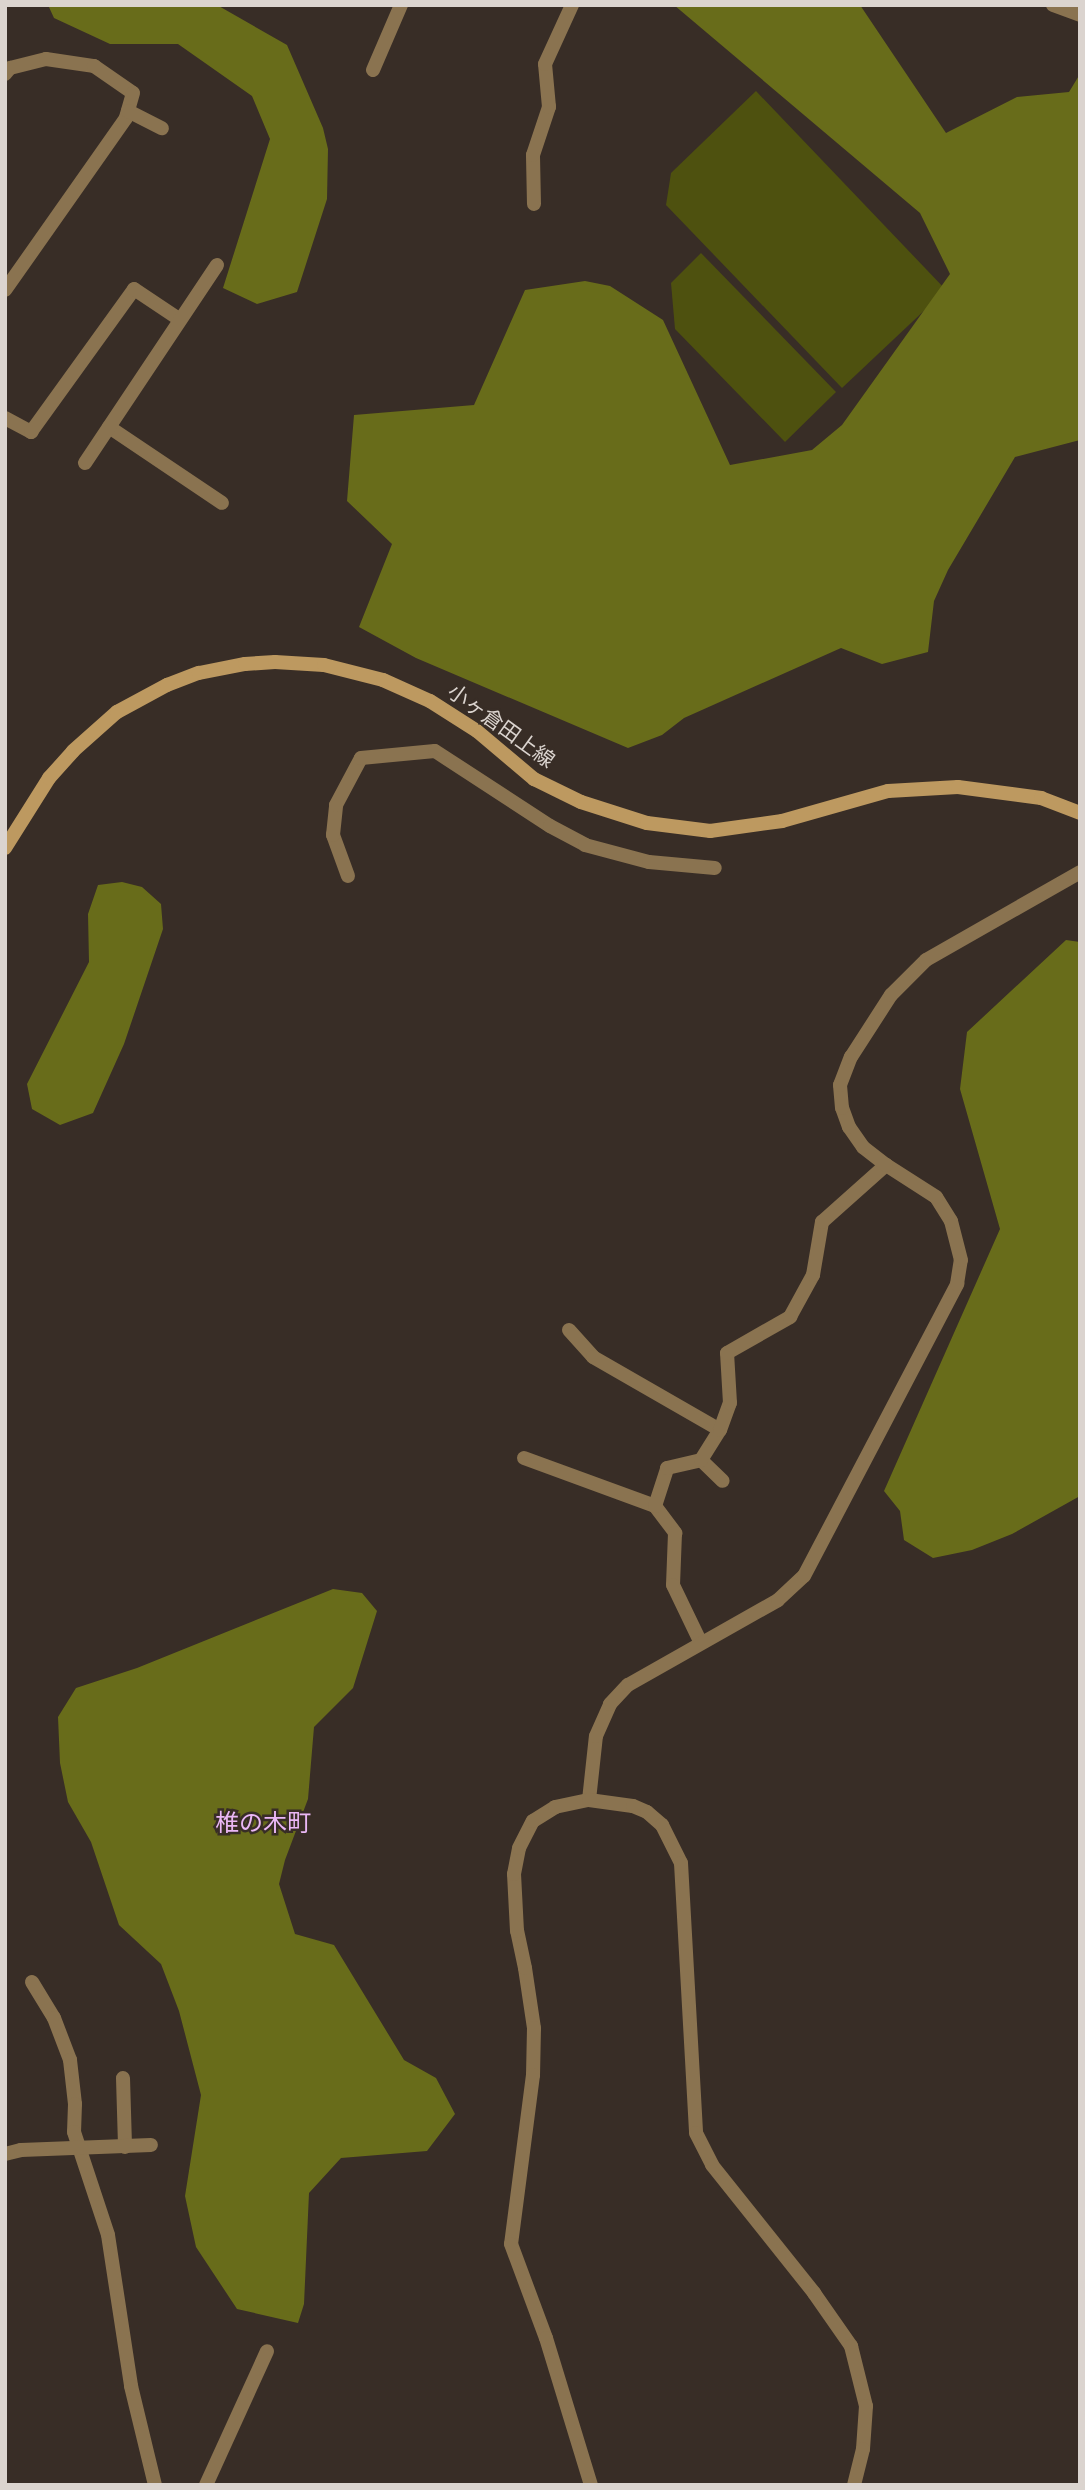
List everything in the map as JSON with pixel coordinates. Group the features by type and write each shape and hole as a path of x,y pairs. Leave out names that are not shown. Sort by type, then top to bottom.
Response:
{"main road":[{"name":"小ヶ倉田上線","path":"5,848 33,800 73,751 117,712 167,685 198,673 245,664 324,665 383,680 430,701 477,731 534,779 581,803 646,823 710,831 782,821 888,790 958,787 1041,798 1080,813"}],"street":[{"path":"373,70 401,5"},
{"path":"534,204 533,155 550,107 545,64 572,5"},
{"path":"1053,5 1080,15"},
{"path":"5,74 10,68 46,59 94,66 133,93 128,111 5,290"},
{"path":"128,111 162,128"},
{"path":"85,463 217,265"},
{"path":"5,418 30,432 134,289 180,319"},
{"path":"109,427 222,503"},
{"path":"348,876 333,835 336,805 361,758 435,751 550,826 585,845 649,862 715,868"},
{"path":"589,1800 590,1766 596,1735 610,1704 628,1685 778,1600 804,1576 957,1284 961,1260 951,1221 936,1197 863,1147 849,1127 842,1108 840,1085 865,1032 891,995 926,960 1080,872"},
{"path":"655,1506 667,1468 701,1460 720,1430 730,1403 727,1353 790,1317 813,1275 822,1222 886,1165"},
{"path":"569,1330 593,1357 720,1430"},
{"path":"524,1458 655,1506 675,1533 673,1585 700,1642"},
{"path":"701,1460 723,1481"},
{"path":"592,2485 546,2338 511,2244 533,2075 534,2028 515,1908 514,1874 519,1848 533,1821 555,1807 589,1800 618,1801 648,1812 671,1837 681,1863 696,2133 712,2165 814,2293 851,2346 861,2376 866,2406 863,2449 854,2485"},
{"path":"32,1982 54,2018 70,2060 75,2104 74,2132 82,2149 108,2235 131,2386 155,2485"},
{"path":"123,2078 125,2147"},
{"path":"5,2154 21,2150 151,2145"},
{"path":"206,2485 267,2351"}],"shaded area":[{"path":"48,5 217,5 287,45 323,128 328,149 327,199 297,292 257,304 223,288 270,139 252,96 178,44 110,44 54,18"},
{"path":"674,5 860,5 946,133 1017,97 1069,92 1080,74 1080,440 1015,457 948,570 934,601 928,652 882,664 841,648 684,718 662,735 628,748 416,658 359,627 392,544 347,501 354,415 474,405 525,290 585,281 610,286 663,320 730,465 812,450 842,425 950,274 920,213"},
{"path":"756,91 946,290 842,388 666,205 671,173"},
{"path":"701,253 836,392 785,442 675,329 671,283"},
{"path":"122,882 142,887 161,904 163,929 124,1044 93,1113 60,1125 32,1109 27,1084 89,962 88,914 98,885"},
{"path":"1066,940 1080,942 1080,1496 1012,1534 972,1550 933,1558 904,1540 900,1511 884,1491 1000,1229 960,1089 967,1032"},
{"path":"333,1589 362,1593 377,1611 353,1688 314,1727 308,1799 279,1884 295,1934 334,1945 404,2060 436,2078 455,2114 427,2151 341,2158 309,2193 304,2304 298,2323 237,2309 196,2247 185,2196 201,2095 179,2011 161,1964 119,1925 91,1842 68,1802 60,1763 58,1717 76,1688 137,1668"}],"district":[{"name":"椎の木町","path":"263,1823"}]}
